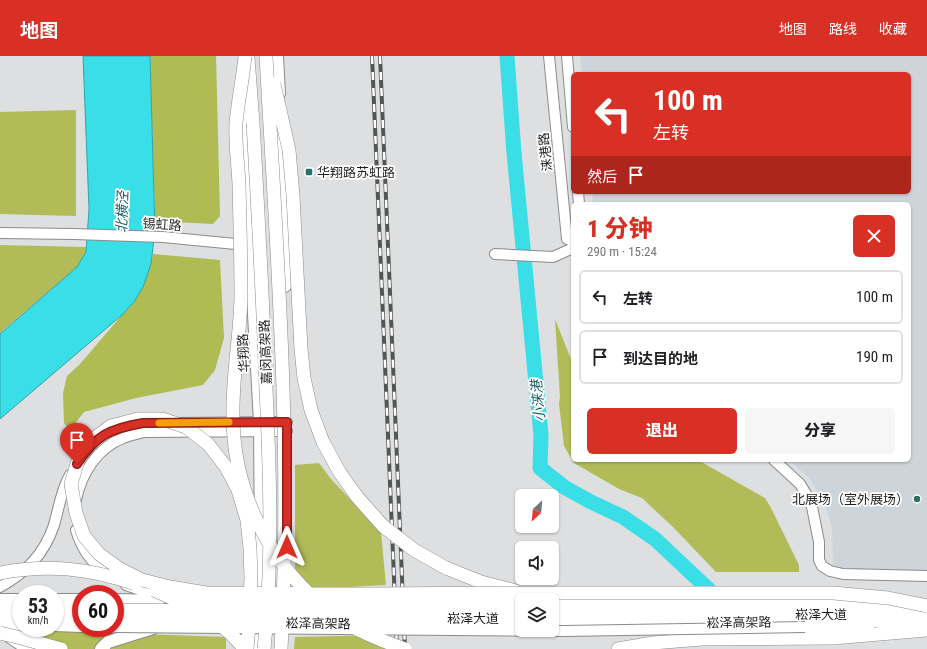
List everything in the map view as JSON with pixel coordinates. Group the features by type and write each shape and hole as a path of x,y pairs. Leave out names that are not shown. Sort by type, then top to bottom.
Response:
{"highway":[{"name":"嘉闵高架路","path":"247,56 261,267 270,473 269,567 264,649"},
{"path":"247,56 236,124 241,300 233,415 234,444 241,474 249,502 259,527 284,565 305,589 333,614 356,628 405,649"},
{"name":"嘉闵高架路","path":"267,56 281,331 286,474 281,649"},
{"path":"267,56 289,150 304,378 311,410 323,442 340,473 358,498 383,526 414,550 453,571 515,595"},
{"path":"246,649 248,638 250,593 250,586 251,578 247,520 238,490 226,467 208,444 186,427 162,419 138,419 111,426 92,440 78,461 71,484 76,513 84,536 99,554 120,569 142,580 170,587 206,593 250,593 254,593 262,593 373,594 515,598"},
{"path":"0,573 23,569 75,569 96,572 130,582 163,593 213,618 246,649"},
{"path":"559,597 833,593 888,598 927,605"},
{"path":"0,608 12,609"},
{"name":"崧泽高架路","path":"124,610 385,613 515,612"},
{"name":"崧泽高架路","path":"559,612 833,610 927,611"},
{"path":"0,618 12,619"},
{"name":"崧泽高架路","path":"124,620 515,624"},
{"name":"崧泽高架路","path":"559,624 834,620 927,622"},
{"path":"618,649 653,643 702,639 833,638 927,630"},
{"path":"0,633 61,649"}],"main road":[{"name":"华翔路","path":"240,56 260,426 261,552 254,649"},
{"path":"277,56 283,197 287,426 286,649"},
{"name":"涞港路","path":"549,56 567,239 571,240"},
{"path":"567,56 571,103"},
{"name":"锡虹路","path":"0,233 163,237 250,245"},
{"path":"495,254 552,257 571,249"},
{"path":"0,587 16,578 33,563 45,545 54,526 67,480 87,449 110,431 143,423 287,426"},
{"path":"168,600 113,581 93,562 82,547 73,514 78,490 85,472 96,456 105,449 122,438 144,432 260,426"},
{"path":"776,462 800,484 811,502 819,542 819,560 822,566 830,571 843,574 927,576"},
{"name":"崧泽大道","path":"124,600 386,604 515,598"},
{"path":"0,599 12,599"},
{"name":"崧泽大道","path":"559,602 808,602 927,605"},
{"path":"0,625 12,626"},
{"name":"崧泽大道","path":"124,627 563,631 805,627 927,627"},
{"path":"101,649 108,642 153,628"},
{"path":"0,633 15,639 28,649"}],"shaded area":[{"path":"580,56 927,56 927,570 843,570 833,564 832,528 827,509 810,479 791,462 911,462 911,202 593,202 592,194 911,194 911,72 582,72"}],"green space":[{"path":"150,56 216,56 220,216 213,224 155,221"},
{"path":"76,110 76,216 0,214 0,112"},
{"path":"0,245 86,247 86,252 77,267 0,333"},
{"path":"153,254 220,260 224,338 215,370 203,385 136,398 84,412 70,430 64,423 63,393 67,376 80,364 134,302 151,264"},
{"path":"555,319 571,359 571,458 564,446 559,404 560,397"},
{"path":"702,462 765,498 799,565 799,572 716,572 674,528 642,498 619,489 574,463"},
{"path":"319,463 331,479 381,532 386,585 295,590 295,465"},
{"path":"64,631 72,632 72,637 124,637 124,633 226,637 226,649 40,649 33,637 64,637"},
{"path":"388,635 389,649 294,649 295,637"}],"water":[{"name":"北横泾","path":"83,56 150,56 155,231 151,264 143,287 134,302 122,315 0,419 0,334 77,267 86,252 89,209"}],"waterway":[{"name":"小涞港","path":"507,56 514,153 541,435 540,468 564,487 623,517 655,539 721,601"}],"railway":[{"path":"372,56 397,649"},
{"path":"380,56 405,649"}],"slow traffic":[{"path":"159,423 229,422"}],"place":[{"name":"华翔路苏虹路","path":"309,172"},
{"name":"北展场（室外展场）","path":"917,499"}],"route":[{"path":"77,464 87,449 110,431 143,423 287,422 287,547"}]}
